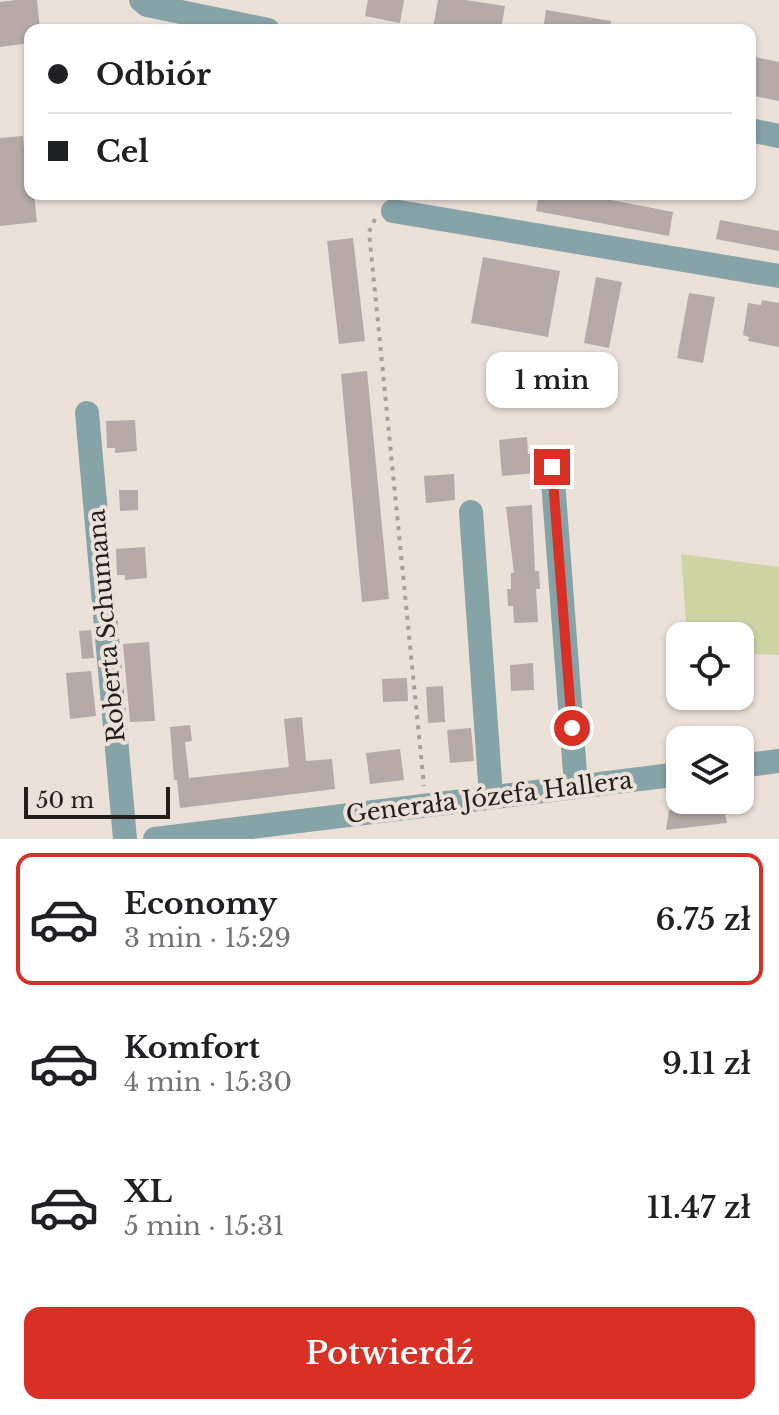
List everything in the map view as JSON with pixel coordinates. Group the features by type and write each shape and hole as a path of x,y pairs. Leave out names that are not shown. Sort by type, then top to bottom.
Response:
{"street":[{"path":"141,0 147,5 239,24"},
{"path":"756,131 779,136"},
{"path":"393,211 779,276"},
{"name":"Roberta Schumana","path":"87,413 125,839"},
{"path":"552,467 576,786"},
{"path":"471,512 491,796"},
{"path":"754,764 779,761"},
{"name":"Generała Józefa Hallera","path":"155,839 666,776"}],"path":[{"path":"393,211 375,219 369,232 426,804"}],"green space":[{"path":"681,554 779,567 779,655 754,654 754,622 686,622"}],"building":[{"path":"37,0 39,24 24,24 24,44 0,47 0,2"},
{"path":"368,0 404,0 400,23 365,16"},
{"path":"438,0 465,0 505,6 502,24 434,24"},
{"path":"546,10 611,21 611,24 544,24"},
{"path":"756,57 779,62 779,101 756,96"},
{"path":"23,136 24,200 35,200 37,222 0,226 0,138"},
{"path":"538,200 611,200 673,212 669,236 536,211"},
{"path":"720,220 779,231 779,251 716,239"},
{"path":"353,238 365,341 339,344 327,241"},
{"path":"483,257 560,271 548,337 471,323"},
{"path":"596,277 622,282 609,348 584,343"},
{"path":"689,293 715,297 703,363 677,358"},
{"path":"762,300 779,303 779,347 748,341 749,337 743,335 748,303 761,305"},
{"path":"367,371 389,599 362,602 341,374"},
{"path":"135,420 137,451 115,453 115,448 107,448 106,421"},
{"path":"527,437 528,454 534,453 536,473 502,476 499,440"},
{"path":"454,474 455,500 426,503 424,476"},
{"path":"119,490 138,490 138,510 120,511"},
{"path":"532,505 535,571 539,571 540,589 536,589 538,622 514,623 513,606 508,606 507,589 511,589 511,573 514,573 506,507"},
{"path":"145,547 147,578 125,580 125,575 117,575 116,549"},
{"path":"91,630 94,658 82,659 79,631"},
{"path":"149,642 155,721 130,722 123,644"},
{"path":"533,663 534,690 511,691 510,665"},
{"path":"91,671 96,716 70,719 66,673"},
{"path":"407,678 408,701 383,702 382,679"},
{"path":"443,686 445,722 428,723 426,687"},
{"path":"302,717 306,761 332,759 335,789 180,808 177,780 174,780 170,727 190,725 192,741 185,742 189,778 289,767 284,719"},
{"path":"471,728 474,761 450,763 447,730"},
{"path":"400,749 404,780 370,784 366,753"},
{"path":"668,814 725,814 727,823 666,830"}],"route":[{"path":"552,467 572,728"}]}
